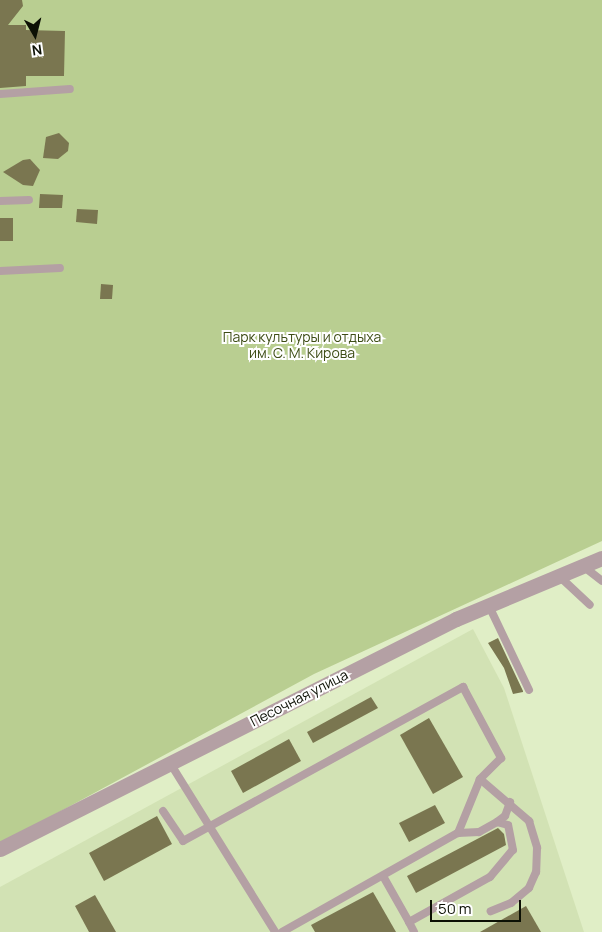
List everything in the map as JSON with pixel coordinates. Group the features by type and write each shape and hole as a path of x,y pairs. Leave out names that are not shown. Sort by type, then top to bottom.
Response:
{"street":[{"name":"Песочная улица","path":"0,849 488,606 602,558"}],"lane":[{"path":"0,94 70,89"},
{"path":"0,201 29,200"},
{"path":"0,270 60,268"},
{"path":"583,566 602,581"},
{"path":"559,576 590,605"},
{"path":"488,606 529,690"},
{"path":"163,811 183,841 463,687 501,758 480,780 458,833"},
{"path":"170,763 275,932"},
{"path":"480,780 510,802 529,821 537,848 536,872 523,893 511,903 491,911"},
{"path":"282,932 458,833 479,832 497,822 506,816 510,802"},
{"path":"409,922 490,877 506,861 513,850 513,837 508,825 497,822"},
{"path":"383,876 414,932"}],"shaded area":[{"path":"473,629 504,688 584,932 0,932 0,887"}],"green space":[{"name":"Парк культуры и отдыха им. С. М. Кирова","path":"0,0 602,0 602,541 314,674 0,844"}],"building":[{"path":"0,0 22,0 23,6 8,25 26,25 26,30 65,31 64,76 26,76 26,86 0,88"},
{"path":"59,133 69,143 68,151 58,159 43,158 46,137"},
{"path":"30,159 40,170 33,186 23,185 3,172 23,160"},
{"path":"40,194 63,195 62,208 39,208"},
{"path":"77,209 98,210 97,224 76,222"},
{"path":"0,218 13,218 13,241 0,241"},
{"path":"101,284 113,285 112,299 100,299"},
{"path":"498,638 523,692 513,694 504,668 488,643"},
{"path":"371,697 378,708 313,743 307,732"},
{"path":"429,718 463,777 433,794 400,735"},
{"path":"289,739 301,761 243,793 231,771"},
{"path":"435,805 445,823 409,842 399,823"},
{"path":"157,816 172,844 104,881 89,853"},
{"path":"498,828 504,834 506,845 416,893 407,876"},
{"path":"373,892 396,932 315,932 311,925"},
{"path":"95,895 116,932 89,932 75,906"},
{"path":"526,906 541,932 480,932"}]}
